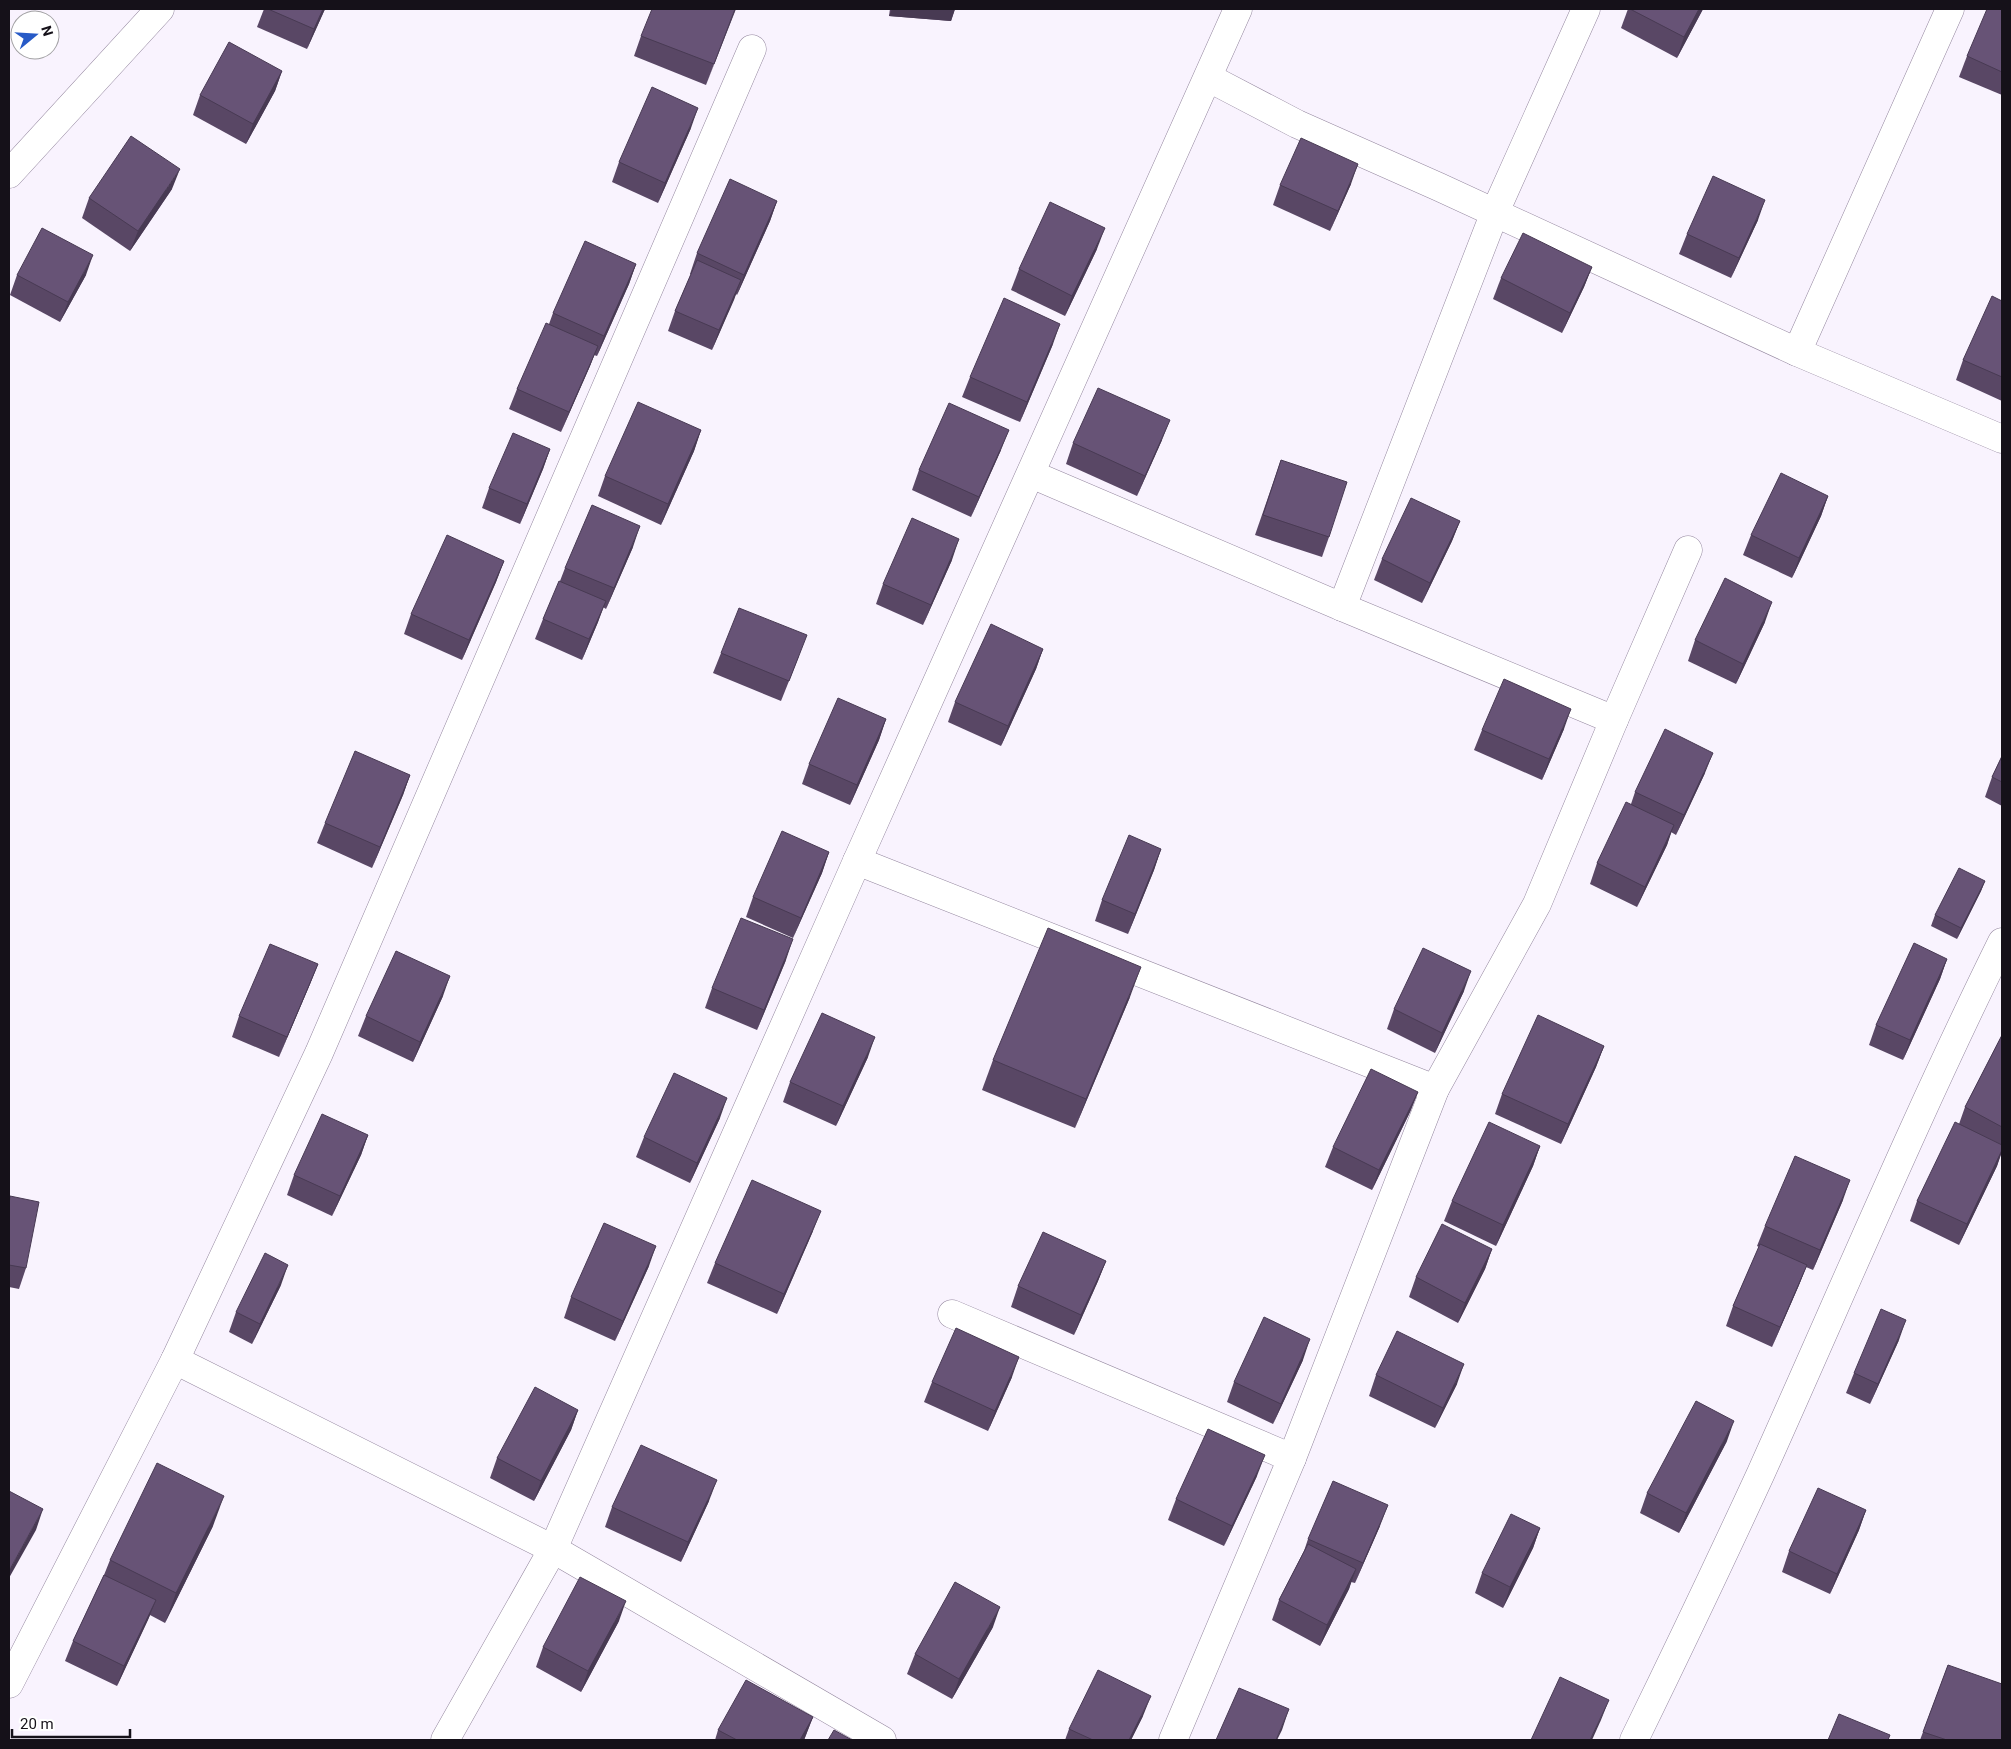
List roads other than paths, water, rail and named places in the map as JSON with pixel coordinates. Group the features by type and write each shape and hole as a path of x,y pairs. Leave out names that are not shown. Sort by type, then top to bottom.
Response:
{"street":[{"path":"9,174 160,9"},
{"path":"444,1740 553,1549 857,861 1209,78 1238,9"},
{"path":"1342,607 1494,212 1586,9"},
{"path":"1797,352 1950,9"},
{"path":"9,1684 175,1360 319,1052 752,50"},
{"path":"1209,78 1297,124 1494,212 1797,352 2002,439"},
{"path":"1031,474 1342,607 1614,720"},
{"path":"1173,1740 1292,1458 1435,1089 1537,904 1688,550"},
{"path":"857,861 1435,1089"},
{"path":"1634,1740 1761,1472 1878,1208 1965,1017 2002,942"},
{"path":"952,1314 1292,1458"},
{"path":"175,1360 553,1549 882,1740"}]}
